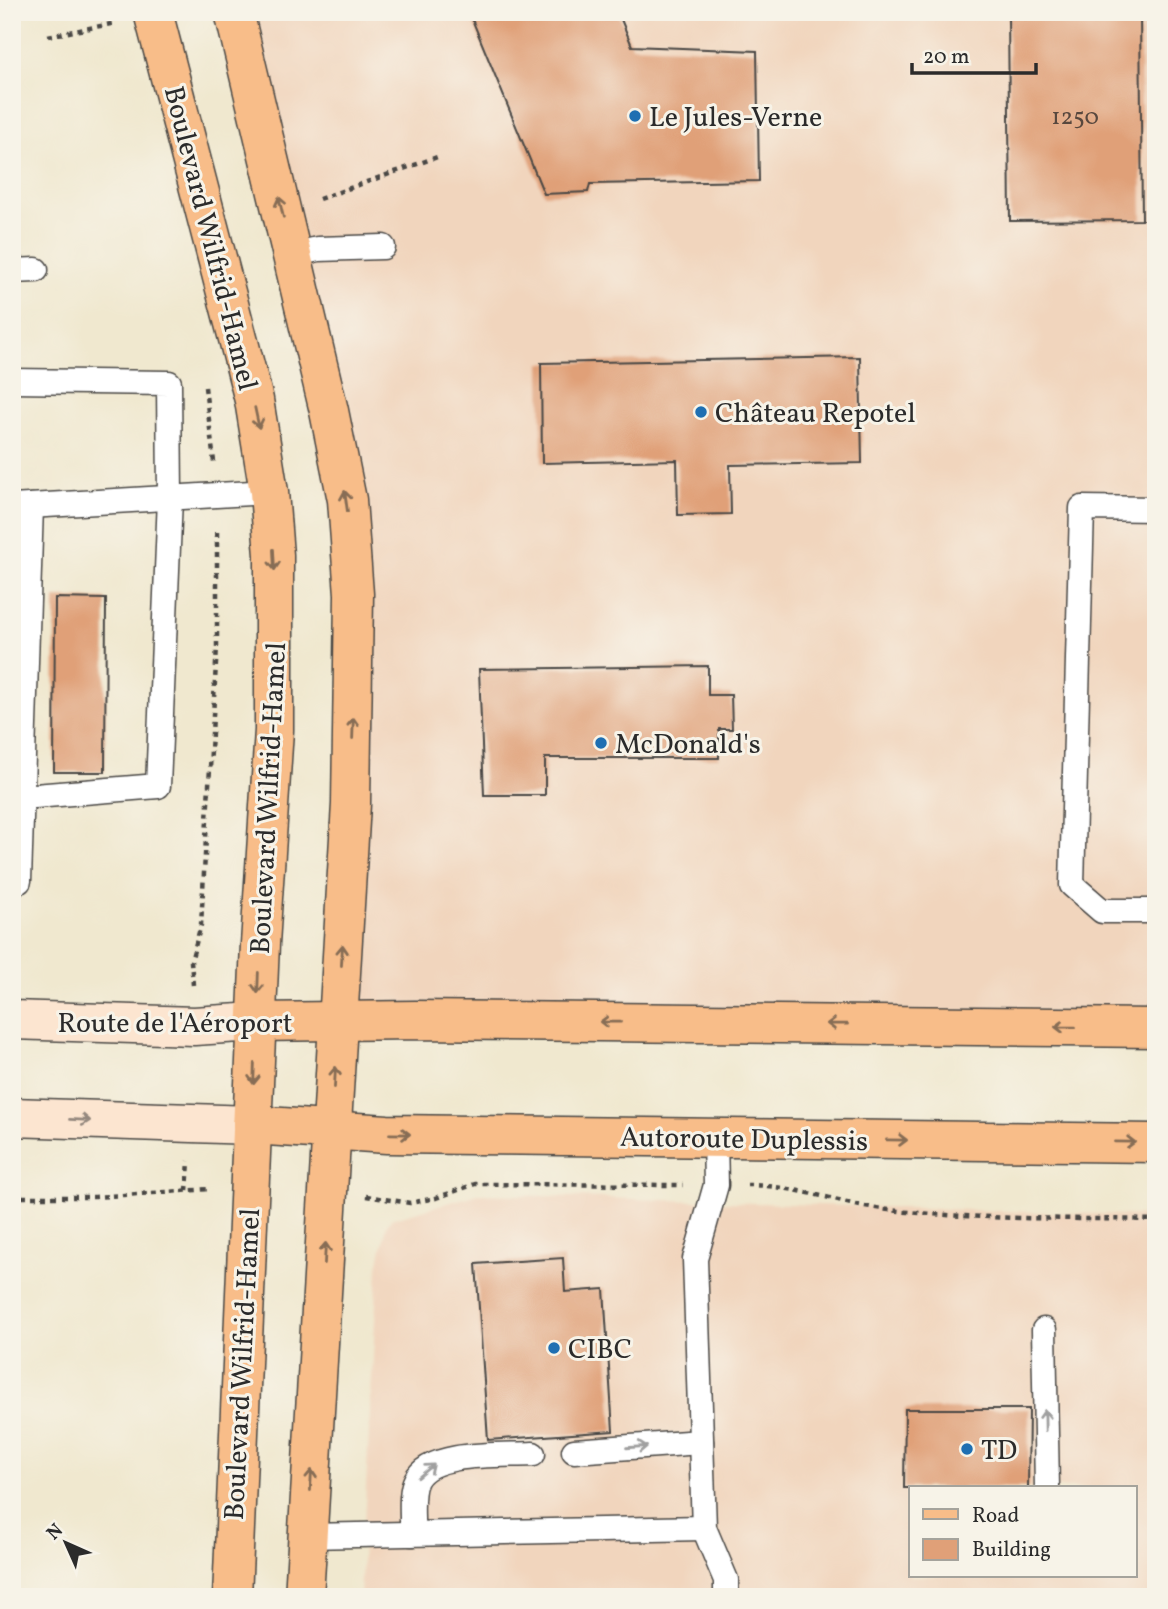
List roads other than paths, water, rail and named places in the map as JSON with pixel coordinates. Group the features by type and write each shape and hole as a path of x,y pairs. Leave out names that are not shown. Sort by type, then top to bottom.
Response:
{"main road":[{"path":"234,12 330,411 352,544 356,653 339,1023 304,1597"},
{"name":"Boulevard Wilfrid-Hamel","path":"140,16 242,351 264,447 270,492 276,604 274,730 256,1022 232,1597"},
{"name":"Route de l'Aéroport","path":"12,1020 194,1026 256,1022 339,1023"},
{"path":"339,1023 428,1020 1156,1028"},
{"path":"12,1117 252,1125 332,1131"},
{"name":"Autoroute Duplessis","path":"332,1131 1156,1143"}],"lane":[{"path":"292,255 318,249 383,247"},
{"path":"12,381 169,383 170,498 158,786 22,797"},
{"path":"12,882 19,881 22,797 22,506 270,492"},
{"path":"1156,509 1082,508 1072,885 1102,911 1156,911"},
{"path":"715,1138 716,1185 695,1259 704,1528 726,1580 726,1597"},
{"path":"1044,1330 1046,1486"},
{"path":"574,1451 701,1443"},
{"path":"412,1534 415,1481 423,1471 440,1460 533,1454"},
{"path":"307,1536 704,1528"}],"place":[{"name":"Le Jules-Verne","path":"635,116"},
{"name":"Château Repotel","path":"701,412"},
{"name":"McDonald's","path":"601,743"},
{"name":"CIBC","path":"554,1348"},
{"name":"TD","path":"967,1449"}]}
